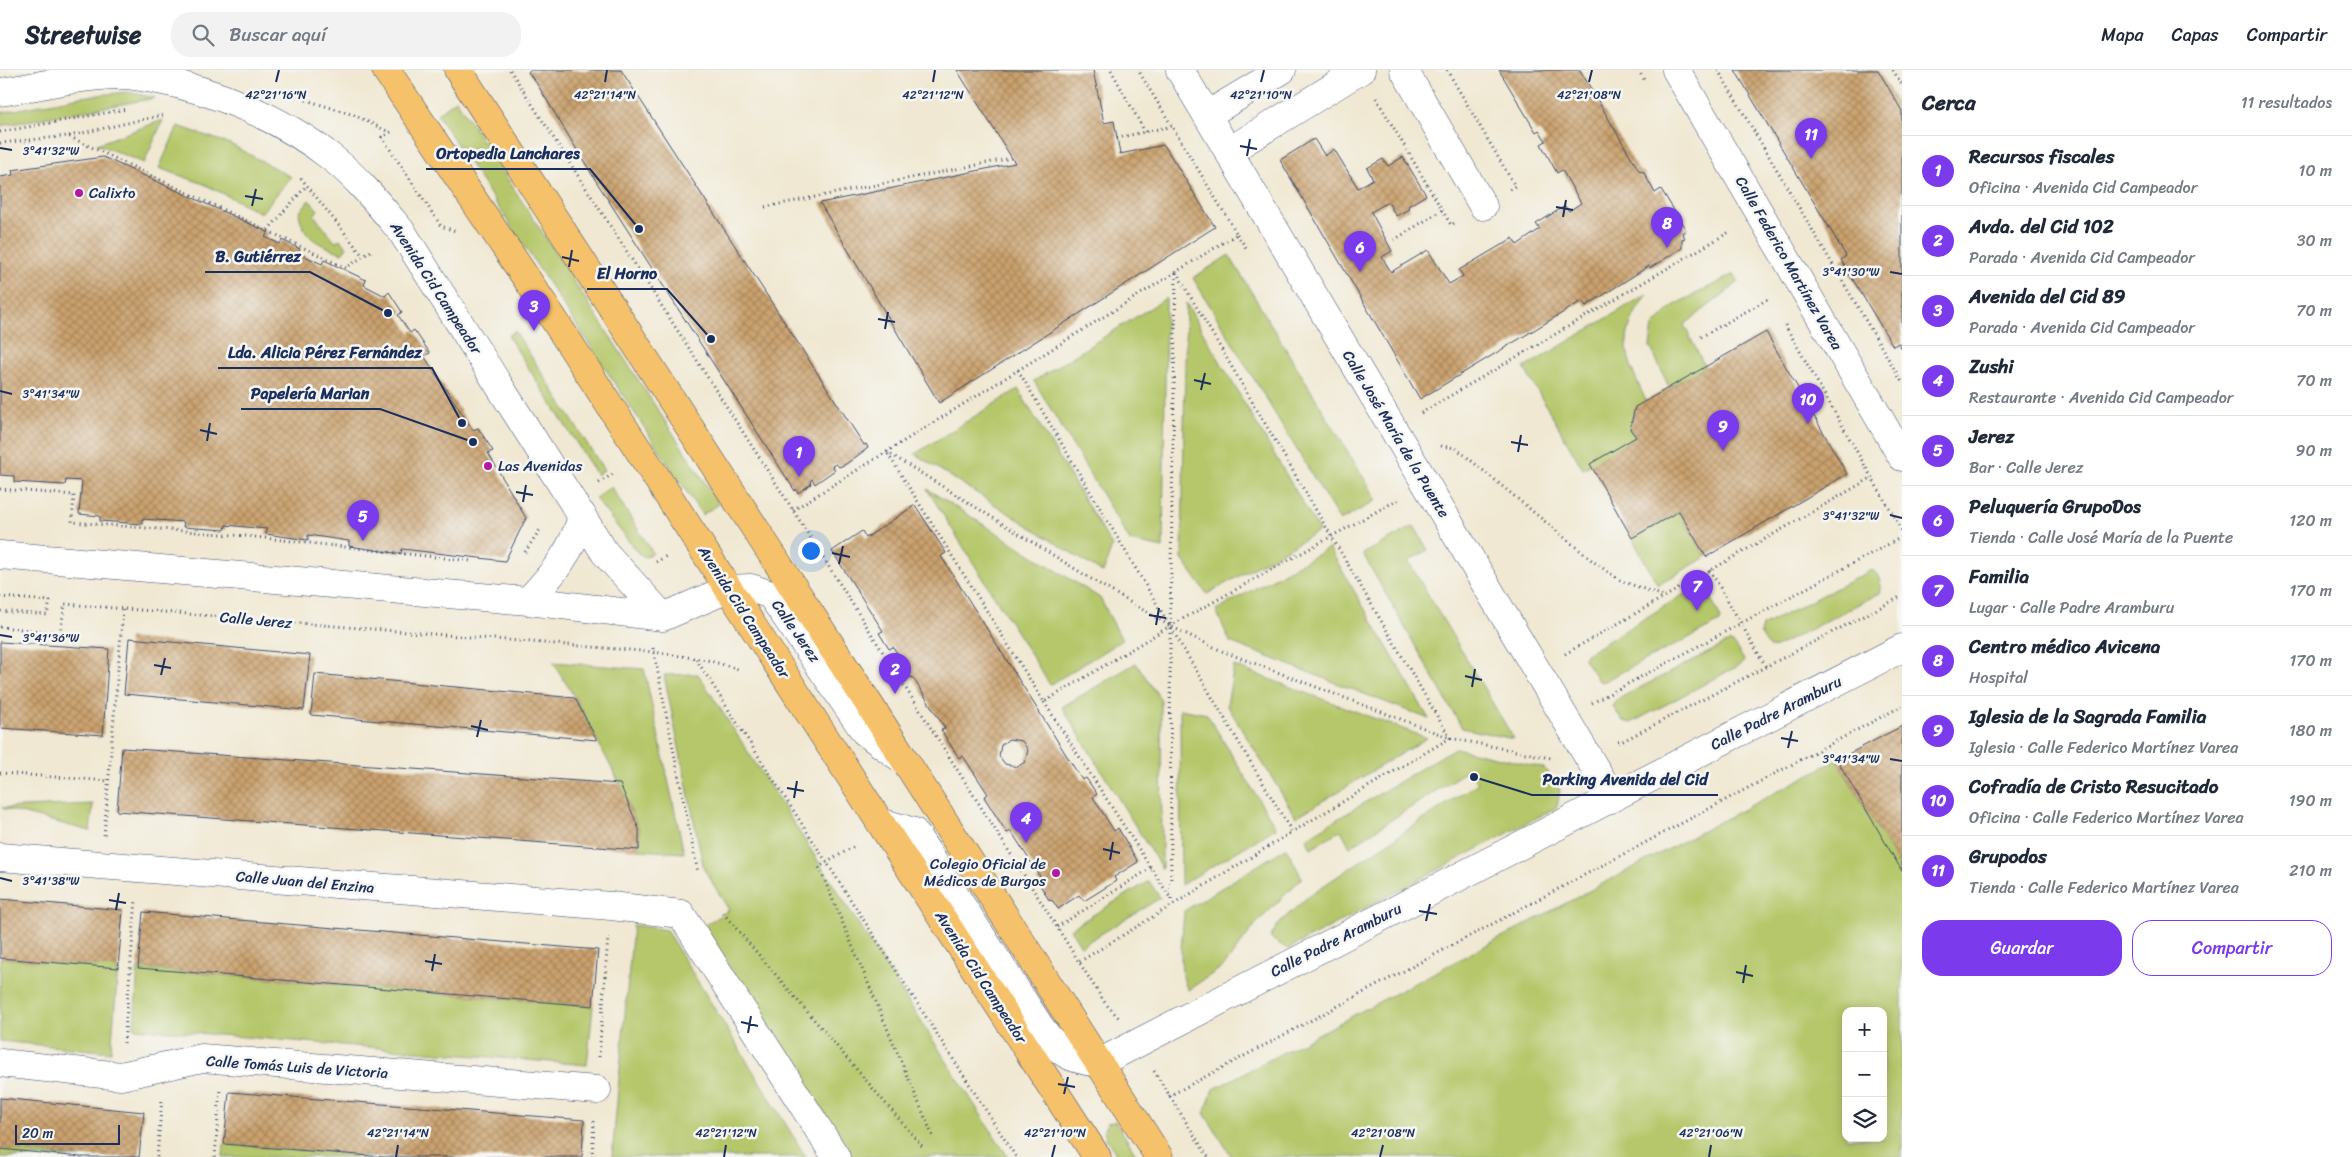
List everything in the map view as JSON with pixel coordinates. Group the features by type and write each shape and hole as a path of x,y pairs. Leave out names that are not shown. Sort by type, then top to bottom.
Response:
{"main road":[{"name":"Avenida Cid Campeador","path":"386,70 553,318 1097,1157"},
{"path":"458,70 907,763 1159,1157"}],"street":[{"name":"Calle José María de la Puente","path":"1180,70 1612,797"},
{"path":"1207,115 1282,70"},
{"path":"1229,151 1362,70"},
{"path":"1404,70 1483,206"},
{"name":"Calle Federico Martínez Varea","path":"1676,70 1902,456"},
{"name":"Avenida Cid Campeador","path":"0,92 85,77 126,75 209,93 284,126 310,141 333,159 369,192 402,232 605,552 663,617"},
{"path":"528,601 553,574 566,556 578,530 582,515"},
{"path":"0,555 528,601 663,617"},
{"name":"Calle Jerez","path":"663,617 728,589 751,588 771,595 865,732 907,763"},
{"name":"Calle Padre Aramburu","path":"1099,1063 1902,648"},
{"path":"880,822 914,832 1040,1028 1057,1048 1076,1060 1099,1063"},
{"name":"Calle Juan del Enzina","path":"0,857 610,906 681,914 836,1157"},
{"name":"Calle Tomás Luis de Victoria","path":"0,1062 121,1076 202,1058 596,1090"}],"path":[{"path":"510,70 793,510 1105,1003 1124,1023"},
{"path":"1112,70 1145,132"},
{"path":"793,510 1237,234 1138,70"},
{"path":"1718,70 1902,382"},
{"path":"1893,70 1902,85"},
{"path":"0,132 135,108"},
{"path":"0,143 68,136 162,115 172,116"},
{"path":"1117,138 1172,126"},
{"path":"389,132 382,137 441,226 456,232"},
{"path":"68,136 346,268 373,249"},
{"path":"765,207 1012,158"},
{"path":"296,171 364,256"},
{"path":"268,230 307,185"},
{"path":"1394,240 1442,210"},
{"name":"Calle José María de la Puente","path":"1416,416 1731,231"},
{"path":"1176,272 1450,738"},
{"path":"1172,901 1170,626 1176,272"},
{"path":"1701,337 1770,298"},
{"path":"1018,370 1292,832"},
{"path":"1433,445 1456,448 1594,562 1622,580 1664,596"},
{"path":"887,452 1170,626 1222,651 1450,738 1557,759"},
{"path":"887,452 1172,901"},
{"path":"599,483 613,474"},
{"path":"1560,657 1871,478"},
{"path":"0,490 74,494 72,522 246,536 478,562"},
{"path":"1044,702 1170,626 1404,496"},
{"path":"523,556 543,525"},
{"path":"1588,705 1902,537"},
{"path":"1710,570 1742,622 1766,667"},
{"path":"1615,742 1621,742 1902,596"},
{"path":"0,597 50,601 47,615 0,611"},
{"name":"Calle Jerez","path":"0,627 60,632 65,604 536,644 654,652 738,669"},
{"path":"106,814 124,609"},
{"path":"654,652 698,873"},
{"path":"696,659 1016,1157"},
{"path":"1168,1096 1902,706"},
{"path":"1080,962 1172,901 1450,738"},
{"path":"0,774 109,781"},
{"path":"853,848 819,867 934,1139"},
{"path":"121,1076 139,868"},
{"path":"1057,927 1151,868"},
{"path":"592,1157 610,906"},
{"path":"723,913 922,1146"},
{"path":"214,1157 223,1060"},
{"path":"157,1157 165,1066"},
{"path":"1153,1069 1168,1096 1208,1157"}],"green space":[{"path":"127,92 155,98 0,126 0,113 80,97"},
{"path":"456,100 719,504 702,515 437,114"},
{"path":"163,120 144,163 97,144"},
{"path":"178,126 230,144 291,177 261,213 204,184 159,168"},
{"path":"309,200 318,210 314,215 335,242 340,239 347,247 342,253 319,243 308,235 304,229 299,213"},
{"path":"1229,255 1377,500 1340,521 1193,278"},
{"path":"1734,274 1739,282 1684,325 1705,367 1669,387 1650,346 1653,326 1673,306"},
{"path":"1647,294 1637,309 1631,323 1627,347 1633,371 1646,401 1635,408 1630,429 1636,437 1583,469 1524,368"},
{"path":"1166,298 1163,548 1130,541 1034,381"},
{"path":"1186,303 1319,531 1207,594 1182,559"},
{"path":"515,331 604,470 597,475 508,336"},
{"path":"1018,389 1112,546 1103,573 915,454"},
{"path":"611,487 653,553 645,557 638,553 595,498"},
{"path":"927,489 1100,598 1122,640 1050,685"},
{"path":"1679,511 1706,557 1658,585 1632,538"},
{"path":"1414,526 1428,550 1408,561 1514,739 1462,728 1363,554"},
{"path":"1329,548 1429,719 1230,642 1216,610"},
{"path":"1872,570 1880,580 1880,593 1776,647 1770,648 1760,633 1762,626"},
{"path":"1699,585 1705,586 1721,618 1720,622 1602,682 1598,680 1584,659 1585,655"},
{"path":"1729,642 1733,643 1744,660 1742,664 1631,723 1623,721 1613,707 1616,700"},
{"path":"553,662 644,669 684,853 639,850 639,829 620,784 575,698"},
{"path":"1136,663 1161,700 1162,869 1062,707"},
{"path":"1234,666 1427,738 1296,817 1227,705"},
{"path":"698,674 1008,1157 853,1157 703,926 729,910 704,869 664,675"},
{"path":"1180,709 1207,714 1276,828 1181,885"},
{"path":"1455,748 1544,768 1560,790 1557,807 1288,949 1270,938 1279,923 1311,894 1478,783 1468,770 1350,847 1341,830 1311,848 1306,838"},
{"path":"1837,760 1902,871 1902,1157 1232,1157 1204,1113 1214,1089"},
{"path":"93,804 90,831 2,808"},
{"path":"1286,848 1302,878 1255,925 1224,966 1188,990 1184,981 1181,962 1184,911"},
{"path":"1149,881 1160,898 1081,946 1070,929"},
{"path":"633,925 666,930 806,1157 612,1157"},
{"path":"0,958 118,968 111,1052 0,1041"},
{"path":"138,968 593,1006 587,1065 134,1028"},
{"path":"1115,1121 1138,1157 1118,1157 1106,1138 1104,1129 1107,1123"},
{"path":"224,1144 383,1157 223,1157"},
{"path":"0,1149 81,1157 0,1157"}],"building":[{"path":"530,70 621,70 864,445 866,444 868,448 846,464 839,467 836,464 832,466 835,470 815,484 812,479 810,481 811,484 798,493 796,489 795,491 596,181 528,72"},
{"path":"957,70 1093,70 1104,123 1114,121 1120,154 1164,145 1215,227 939,403 820,203 1015,163"},
{"path":"1499,70 1580,70 1638,169 1641,172 1643,171 1655,193 1661,189 1686,230 1682,233 1685,238 1682,239 1682,248 1650,268 1649,266 1586,306 1582,301 1420,399 1280,160 1314,139 1325,156 1334,149 1358,188 1373,179 1367,168 1383,159 1388,166 1403,157 1426,195 1408,206 1409,209 1396,216 1388,202 1371,212 1392,251 1382,257 1391,272 1428,250 1449,284 1463,276 1459,270 1513,238 1517,245 1540,229 1536,224 1565,206 1569,211 1581,203 1562,170 1557,173 1541,144 1546,141 1539,130 1536,132"},
{"path":"1735,70 1878,70 1902,111 1902,349 1899,343 1893,346 1841,260 1846,256"},
{"path":"103,157 268,232 265,237 280,244 282,240 300,249 298,253 322,264 324,260 366,280 364,285 385,296 389,292 402,312 398,315 410,333 414,330 430,353 424,356 473,430 478,428 493,451 488,453 526,518 505,561 402,549 401,554 349,546 349,541 308,535 308,540 266,534 267,529 226,525 225,530 183,527 184,522 142,519 142,524 100,521 100,516 79,514 82,481 66,480 65,485 14,482 14,476 0,475 0,177 13,175 12,170"},
{"path":"1766,332 1847,474 1706,557 1679,511 1632,538 1590,464 1636,437 1630,429 1635,407"},
{"path":"915,505 946,553 941,556 1082,780 1086,778 1097,794 1093,797 1114,831 1118,828 1138,862 1114,877 1116,881 1084,901 1079,895 1058,909 1053,901 1049,900 1037,880 1041,878 1011,831 1007,833 984,797 988,794 963,756 959,758 941,730 945,728 913,678 906,675 893,655 897,653 893,647 889,649 879,633 883,631 832,551 862,531 866,538","holes":["1009,739 1022,741 1028,750 1025,762 1017,767 1005,764 999,756 1001,745"]},
{"path":"129,638 310,655 304,710 124,694"},
{"path":"0,642 109,649 103,735 0,728"},
{"path":"315,674 575,698 597,740 311,715"},
{"path":"1902,726 1902,871 1837,760"},
{"path":"122,748 620,784 639,829 639,850 117,811"},
{"path":"0,899 123,910 118,968 0,958"},
{"path":"143,912 598,950 593,1006 138,968"},
{"path":"229,1092 584,1120 582,1157 383,1157 224,1144"},
{"path":"0,1098 144,1112 139,1157 81,1157 0,1149"}],"place":[{"name":"Grupodos","path":"1811,159"},
{"name":"Calixto","path":"79,193"},
{"name":"Ortopedia Lanchares","path":"639,229"},
{"name":"Centro médico Avicena","path":"1667,248"},
{"name":"Peluquería GrupoDos","path":"1360,272"},
{"name":"B. Gutiérrez","path":"388,313"},
{"name":"Avenida del Cid 89","path":"534,331"},
{"name":"El Horno","path":"711,339"},
{"name":"Lda. Alicia Pérez Fernández","path":"462,423"},
{"name":"Cofradía de Cristo Resucitado","path":"1808,424"},
{"name":"Papelería Marian","path":"473,442"},
{"name":"Iglesia de la Sagrada Familia","path":"1723,451"},
{"name":"Las Avenidas","path":"488,466"},
{"name":"Recursos fiscales","path":"799,477"},
{"name":"Jerez","path":"363,541"},
{"name":"Familia","path":"1697,611"},
{"name":"Avda. del Cid 102","path":"895,694"},
{"name":"Parking Avenida del Cid","path":"1474,777"},
{"name":"Zushi","path":"1026,843"},
{"name":"Colegio Oficial de Médicos de Burgos","path":"1056,873"}]}
